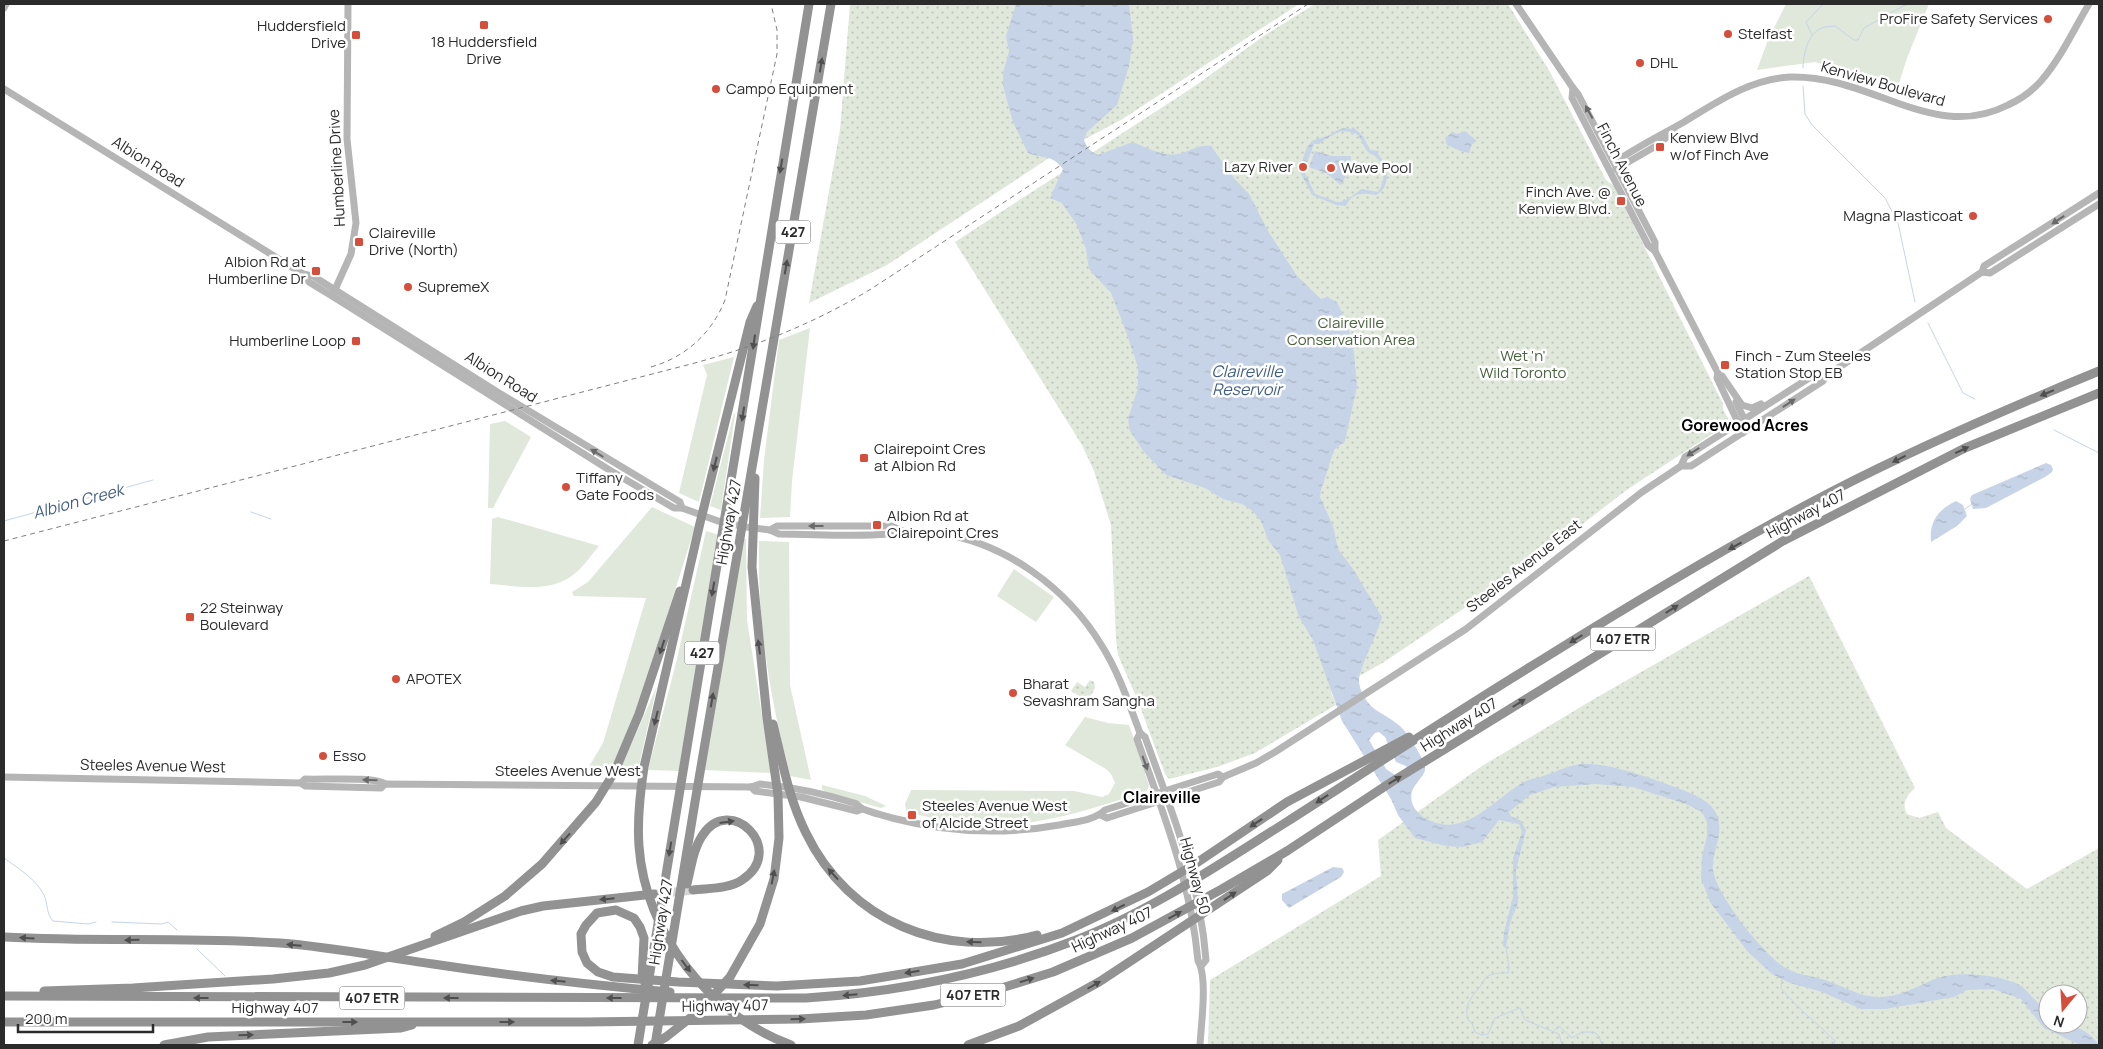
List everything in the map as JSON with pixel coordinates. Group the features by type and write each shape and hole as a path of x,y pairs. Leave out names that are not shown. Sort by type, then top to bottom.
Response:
{"highway":[{"name":"427","path":"754,320 760,299 809,4"},
{"name":"427","path":"750,505 770,358 831,4"},
{"name":"Highway 427","path":"647,965 678,801 722,541 751,366 754,320"},
{"path":"754,320 706,497 644,766 638,803 639,847 651,900 668,938 687,967 703,987 742,1020 789,1045"},
{"name":"Highway 407","path":"8,996 133,998 806,998 854,994 930,982 1013,963 1079,939 1147,908 1403,740 1424,733 1647,595 1798,510 1926,445 2099,371"},
{"name":"Highway 407","path":"4,1022 423,1022 800,1019 866,1016 934,1005 995,990 1053,972 1132,938 1288,851 1463,738 1809,526 1965,448 2099,393"},
{"name":"Highway 427","path":"654,1043 739,547 750,505"},
{"path":"654,1043 666,1037 699,1011 730,977 760,924 774,879 779,838 779,812 776,775 757,633 750,505"},
{"path":"417,948 505,896 542,864 596,802 615,771 639,714 698,534"},
{"path":"765,695 786,778 806,834 824,863 845,887 870,909 894,923 913,931 954,942 991,943 1074,927"},
{"path":"638,1043 648,986 642,979 647,965 644,938 634,918 616,910 597,913 586,925 581,934 580,942 586,963 598,972 613,977 678,982 776,986 860,981 962,964 1062,932 1148,892 1195,864 1287,802 1361,768"},
{"path":"676,920 694,854 702,836 712,826 724,821 736,821 746,826 756,835 759,850 757,861 750,873 741,881 726,886 694,890"},
{"path":"968,1045 1019,1026 1099,982 1268,871 1288,851"},
{"path":"8,996 33,991 133,988 273,979 329,973 365,965 499,918 536,908 655,894"},
{"path":"4,937 73,940 242,942 343,949 537,979 732,998"},
{"path":"164,1045 208,1037 401,1028 423,1022"}],"main road":[{"path":"4,8 6,4"},
{"name":"Humberline Drive","path":"334,293 351,254 356,223 346,138 348,4"},
{"name":"Finch Avenue","path":"1516,4 1572,88 1578,94 1617,165 1655,242 1655,251"},
{"name":"Kenview Boulevard","path":"1611,172 1617,165 1656,146 1685,121 1723,98 1769,80 1788,77 1834,80 1912,109 1942,117 1973,117 1991,114 2018,100 2041,81 2089,4"},
{"name":"Finch Avenue","path":"1572,88 1572,98 1648,245 1655,251 1720,374 1746,431"},
{"name":"Albion Road","path":"4,89 303,274 309,282 334,293 680,502 682,508"},
{"name":"Steeles Avenue East","path":"1681,466 1691,466 1823,382 1826,376 1982,272 1984,266 2099,193"},
{"name":"Steeles Avenue East","path":"1982,272 1990,273 2099,204"},
{"name":"Albion Road","path":"334,293 491,395 674,508 682,508 732,525 770,530 779,534 936,533 983,545 1027,568 1056,590 1086,623 1104,648 1140,733 1145,737 1166,795"},
{"name":"Steeles Avenue East","path":"1381,684 1466,629 1642,492 1681,466 1685,457 1817,373 1826,376"},
{"path":"1720,374 1739,403 1744,406 1755,407 1769,399 1777,398"},
{"name":"Steeles Avenue West","path":"4,777 301,782 305,779 363,779 380,780 385,784 751,787 755,791 801,797 856,811 862,809 919,824 965,830 1019,830 1081,821 1101,815 1105,810 1219,782 1223,777 1266,758 1381,684"},
{"name":"Albion Road","path":"1140,733 1136,739 1158,798"},
{"name":"Highway 50","path":"1166,795 1197,892 1204,932 1206,960 1201,966"},
{"name":"Highway 50","path":"1158,798 1179,858 1190,902 1198,961 1201,966 1200,1045"}],"green space":[{"path":"850,4 1299,4 1121,120 1049,158 887,265 809,303 840,130"},
{"name":"Claireville Conservation Area","path":"1315,4 1508,4 1550,72 1606,180 1614,186 1723,404 1723,409 1728,419 1724,426 1628,489 1576,529 1463,609 1384,662 1331,692 1336,705 1255,753 1217,767 1169,779 1165,774 1138,701 1118,655 1111,525 1094,471 1082,445 955,242 1195,86 1265,35"},
{"path":"1786,4 1929,4 1907,58 1896,93 1849,72 1815,62 1757,70 1768,40"},
{"path":"810,328 792,481 790,517 760,518 764,460 779,340"},
{"path":"734,357 699,502 679,493 707,375 703,365"},
{"path":"735,414 721,510 710,506"},
{"path":"505,421 531,437 493,508 488,508 490,424"},
{"path":"652,507 695,527 636,714 611,769 587,770 603,743 646,598 574,596 572,592 588,582"},
{"path":"498,517 599,546 577,572 564,581 533,587 490,584 492,519"},
{"path":"706,531 719,535 679,771 648,770 676,663"},
{"path":"743,538 746,539 747,620 771,773 704,770"},
{"path":"759,541 789,542 790,685 811,780 790,776 776,718 766,659 760,600"},
{"path":"1014,569 1054,597 1036,622 997,596"},
{"path":"1809,576 1915,788 1905,803 1907,814 1919,818 1938,812 1946,828 2027,889 2099,848 2099,1045 1208,1045 1210,980 1381,876 1378,840 1482,766 1594,699"},
{"path":"1090,680 1094,682 1095,688 1088,701 1071,691 1077,682 1085,687"},
{"path":"657,686 638,770 620,770"},
{"path":"1085,717 1108,723 1129,725 1146,773 1149,785 1147,791 1067,815 1041,821 1014,824 959,824 906,811 905,804 911,790 1074,791 1102,797 1109,794 1115,783 1111,774 1106,769 1065,745"},
{"path":"822,785 865,796 886,806 881,808 825,792 822,789"}],"water":[{"name":"Claireville Reservoir","path":"1016,4 1129,4 1133,39 1129,66 1117,105 1087,132 1084,140 1088,147 1098,155 1130,143 1135,143 1156,152 1172,155 1202,146 1211,146 1234,178 1249,194 1268,231 1297,276 1321,299 1327,297 1337,302 1353,343 1357,387 1345,441 1334,450 1320,497 1333,526 1338,549 1353,569 1382,617 1362,668 1359,684 1364,697 1370,704 1404,730 1423,761 1425,771 1411,795 1415,809 1420,814 1429,820 1445,824 1458,824 1481,813 1526,781 1580,764 1602,765 1654,779 1696,795 1711,806 1716,813 1719,821 1719,832 1713,870 1716,881 1722,894 1751,935 1781,965 1797,973 1825,980 1872,997 1886,997 1899,994 1932,980 1952,975 1975,974 1998,978 2018,984 2038,1003 2038,1020 2021,999 1993,989 1967,990 1954,997 1885,1009 1861,1009 1822,992 1790,983 1772,974 1748,952 1710,902 1701,878 1702,856 1707,837 1707,822 1702,812 1686,804 1633,787 1596,784 1554,787 1530,795 1509,812 1511,816 1521,821 1526,830 1516,870 1518,903 1510,923 1506,948 1503,946 1504,932 1513,897 1513,858 1522,832 1519,824 1499,820 1482,842 1462,847 1446,846 1415,838 1398,815 1391,799 1342,721 1313,640 1299,617 1280,555 1268,540 1262,523 1253,511 1242,504 1223,499 1205,488 1166,475 1144,452 1130,431 1128,419 1138,388 1138,367 1111,293 1089,269 1086,249 1077,225 1062,203 1050,198 1063,169 1051,159 1028,153 1013,122 1003,86 1003,73 1009,51 1006,36","holes":["1379,732 1385,737 1396,762 1406,766 1410,772 1398,777 1386,769 1369,740 1375,733"]},
{"name":"Lazy River","path":"1353,127 1363,136 1370,150 1379,151 1378,154 1386,170 1386,182 1381,192 1376,195 1358,194 1348,201 1346,206 1336,205 1312,195 1300,172 1304,154 1311,142 1342,129 1351,129","holes":["1342,131 1350,132 1352,135 1355,133 1358,135 1366,150 1381,163 1383,180 1378,192 1362,189 1346,200 1337,202 1315,194 1304,171 1314,144 1319,144"]},
{"path":"1465,131 1477,141 1472,144 1469,153 1447,145 1445,138 1452,132 1457,134"},
{"name":"Wave Pool","path":"1315,151 1332,156 1351,156 1349,170 1341,185 1326,173 1309,167"},
{"path":"2046,463 2051,465 2053,469 2045,477 1986,508 1973,509 1970,499 1972,495"},
{"path":"1956,501 1963,505 1967,516 1957,526 1931,542 1933,522 1936,517 1944,508"},
{"path":"1333,867 1342,868 1344,872 1341,877 1289,908 1282,900 1282,894"},
{"name":"Claireville Reservoir","path":"2057,1034 2088,1034 2099,1045 2080,1045"}],"waterway":[{"path":"1812,35 1806,22 1823,4"},
{"path":"1803,68 1807,45 1817,31 1824,27 1835,26 1854,40 1858,40 1864,28 1907,4"},
{"path":"1803,86 1805,114 1812,125 1885,198 1898,223 1915,302"},
{"path":"1928,323 1963,393 1975,399"},
{"path":"2054,430 2099,453"},
{"name":"Albion Creek","path":"4,521 153,480"},
{"path":"1965,509 1972,504"},
{"path":"251,512 271,519"},
{"path":"4,858 26,874 40,889 53,921 88,924 96,922"},
{"path":"112,922 162,924 168,922 177,930"},
{"path":"1506,947 1508,973 1493,974 1485,979 1469,1003 1467,1011 1468,1020 1472,1023 1475,1032 1482,1035 1488,1034 1495,1018 1520,1008 1525,1020 1559,1034 1562,1045"},
{"path":"197,949 225,976"},
{"path":"1782,979 1781,988 1800,1009 1835,1041 1834,1045"},
{"path":"1555,1030 1559,1026 1572,1038 1582,1032 1594,1032 1599,1036 1602,1045"}],"tunnel":[{"path":"655,894 693,890"}],"railway":[{"path":"651,367 676,357 696,342 713,323 725,300 777,54 777,30 771,4"},
{"path":"4,541 691,364 738,350 784,333 828,313 871,289 1308,4"}],"place":[{"name":"ProFire Safety Services","path":"2048,19"},
{"name":"18 Huddersfield Drive","path":"484,25"},
{"name":"Stelfast","path":"1728,34"},
{"name":"Huddersfield Drive","path":"356,35"},
{"name":"DHL","path":"1640,63"},
{"name":"Campo Equipment","path":"716,89"},
{"name":"Kenview Blvd w/of Finch Ave","path":"1660,147"},
{"name":"Lazy River","path":"1303,167"},
{"name":"Wave Pool","path":"1331,168"},
{"name":"Finch Ave. @ Kenview Blvd.","path":"1621,201"},
{"name":"Magna Plasticoat","path":"1973,216"},
{"name":"Claireville Drive (North)","path":"359,242"},
{"name":"Albion Rd at Humberline Dr","path":"316,271"},
{"name":"SupremeX","path":"408,287"},
{"name":"Humberline Loop","path":"356,341"},
{"name":"Finch - Zum Steeles Station Stop EB","path":"1725,365"},
{"name":"Clairepoint Cres at Albion Rd","path":"864,458"},
{"name":"Tiffany Gate Foods","path":"566,487"},
{"name":"Albion Rd at Clairepoint Cres","path":"877,525"},
{"name":"22 Steinway Boulevard","path":"190,617"},
{"name":"APOTEX","path":"396,679"},
{"name":"Bharat Sevashram Sangha","path":"1013,693"},
{"name":"Esso","path":"323,756"},
{"name":"Steeles Avenue West of Alcide Street","path":"912,815"}],"district":[{"name":"Gorewood Acres","path":"1745,425"},
{"name":"Claireville","path":"1162,797"}],"park label":[{"name":"Wet 'n' Wild Toronto","path":"1523,364"}]}
